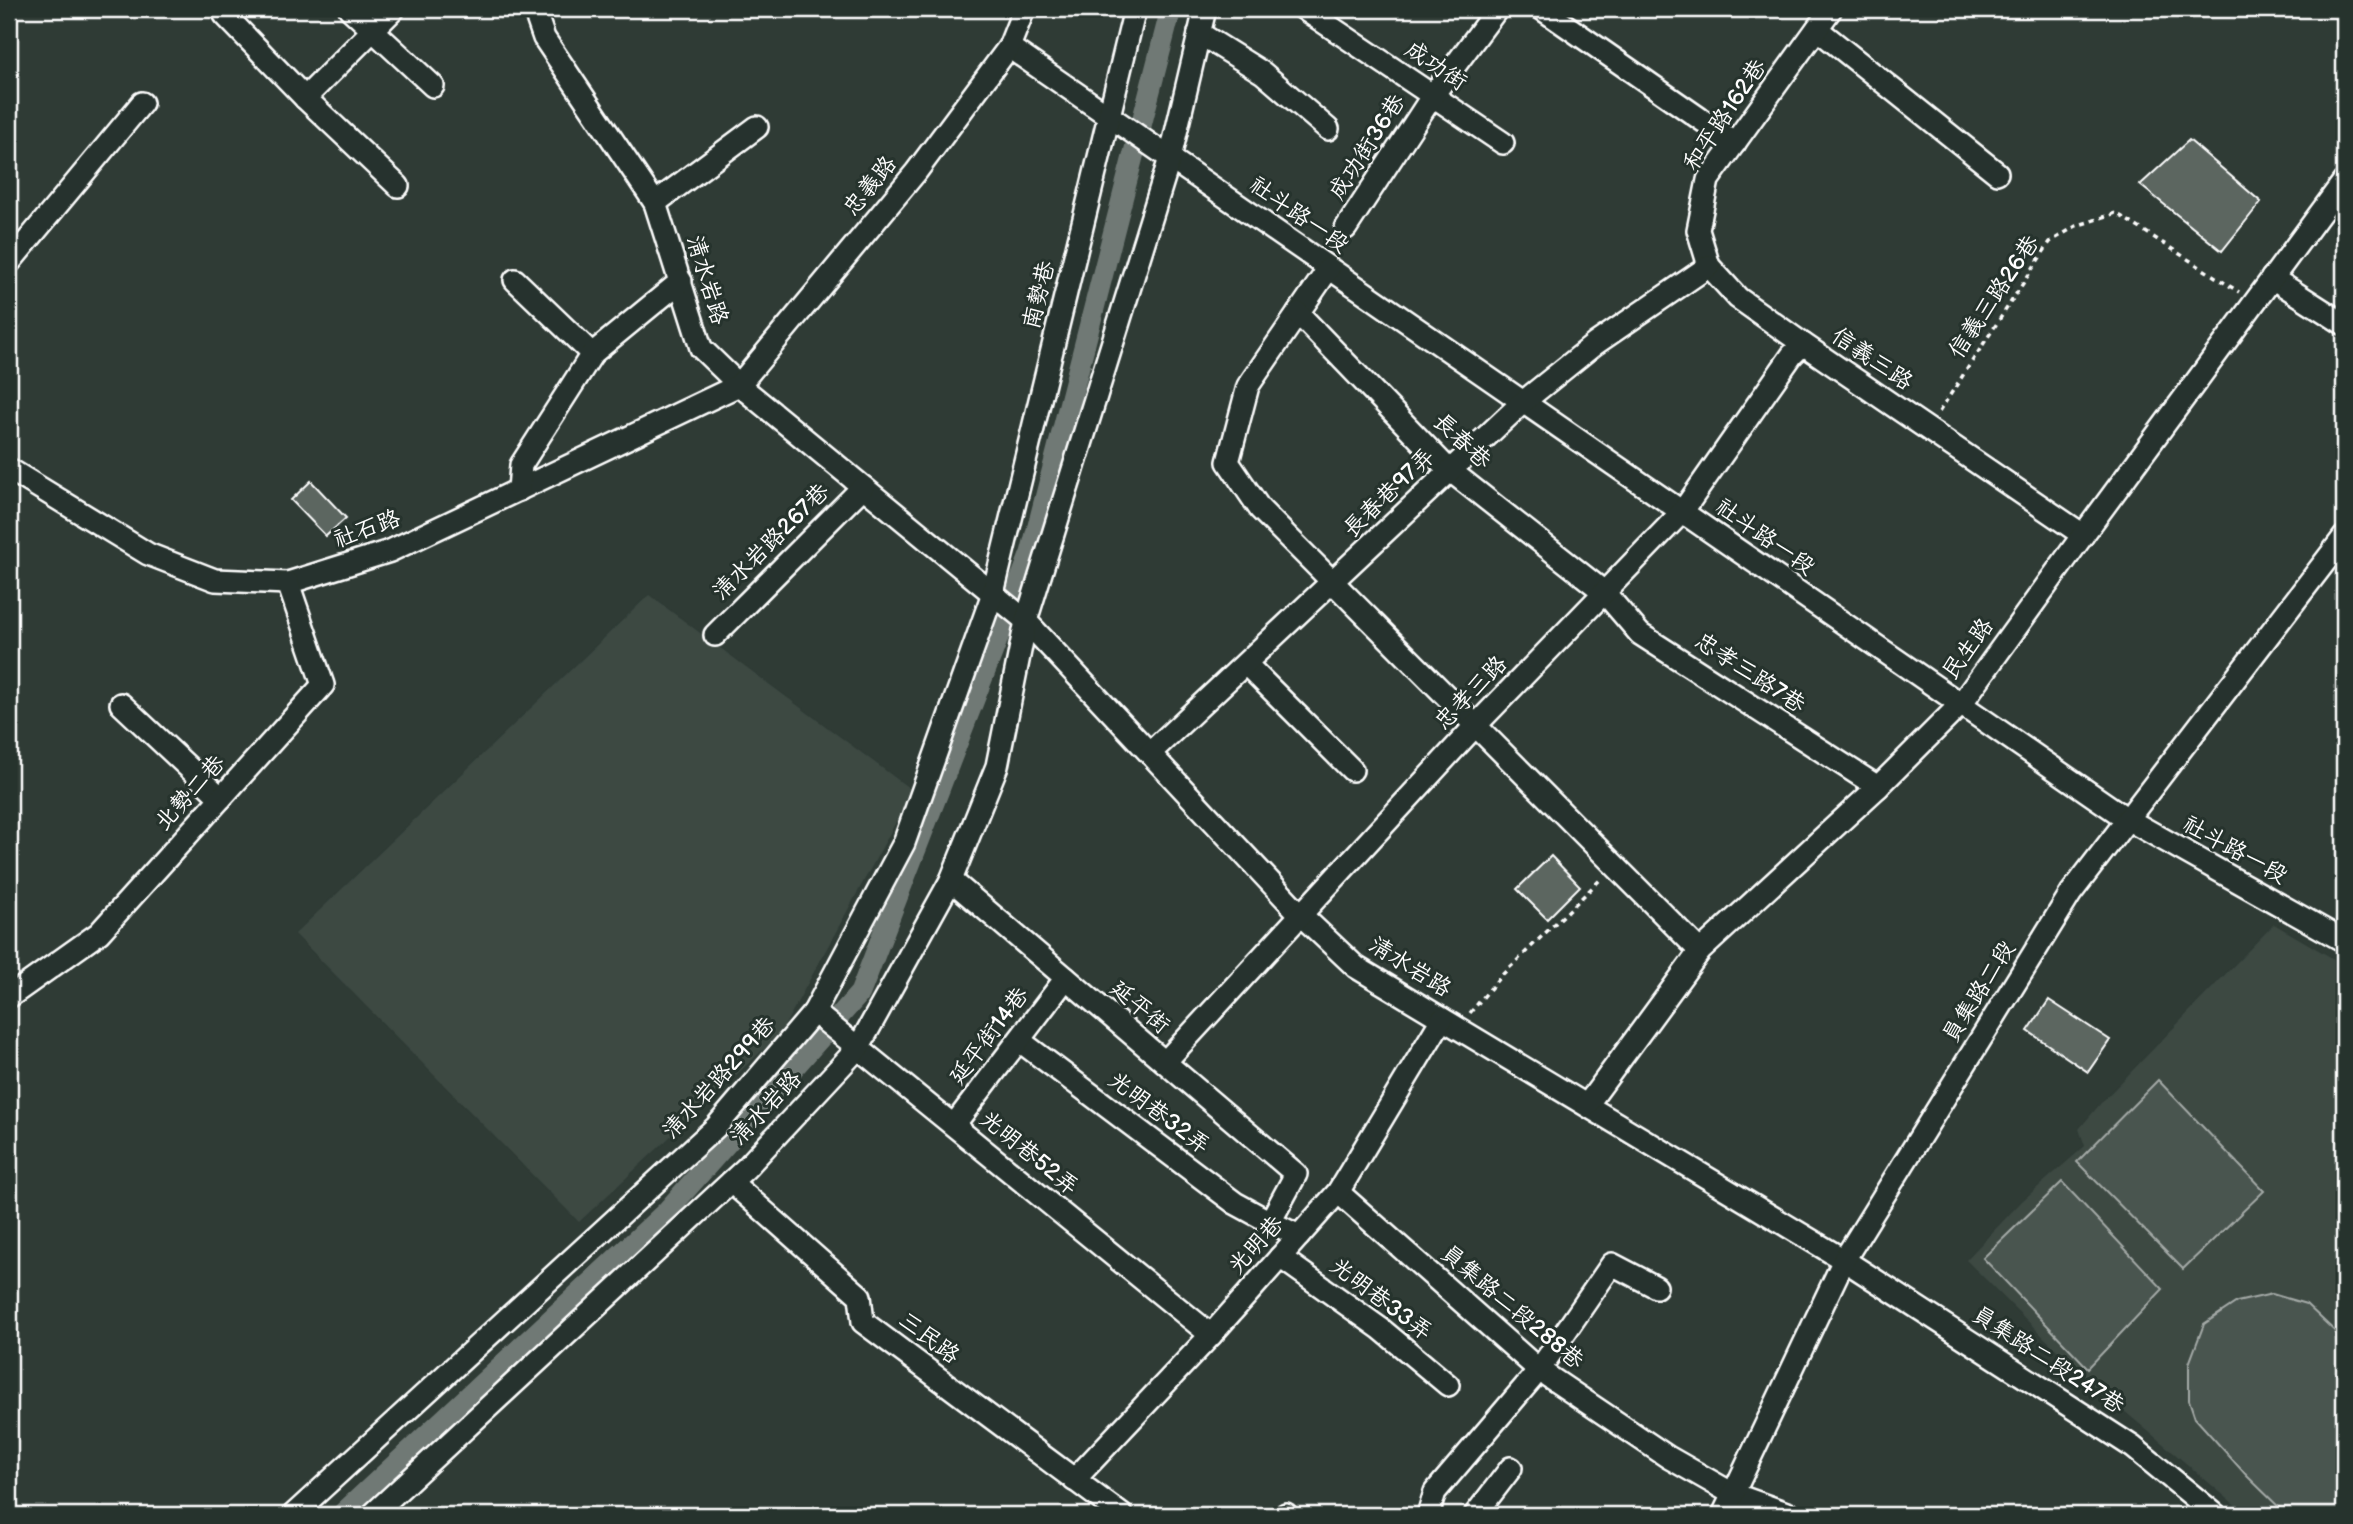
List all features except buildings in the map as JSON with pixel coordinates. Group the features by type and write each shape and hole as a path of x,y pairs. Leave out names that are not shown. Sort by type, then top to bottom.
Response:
{"street":[{"path":"350,9 433,86"},
{"path":"305,98 394,9"},
{"name":"清水岩路","path":"534,9 544,38 655,203 701,348 739,385 1025,620 1301,915 1356,967 1844,1260"},
{"name":"忠義路","path":"739,385 916,172 1009,47 1024,9"},
{"name":"南勢巷","path":"993,593 1135,9"},
{"name":"清水岩路","path":"372,1515 731,1182 858,1047 951,880 997,766 1025,620 1169,158 1205,9"},
{"name":"成功街","path":"1304,9 1503,143"},
{"name":"成功街36巷","path":"1346,228 1433,95 1497,9"},
{"path":"1542,9 1735,143"},
{"name":"和平路162巷","path":"1803,344 1738,298 1709,266 1698,230 1708,180 1832,9"},
{"path":"225,15 305,98 398,186"},
{"path":"1817,29 1997,173"},
{"path":"1199,33 1263,73 1328,129"},
{"path":"1009,47 1110,117"},
{"path":"9,263 142,103"},
{"name":"社斗路一段","path":"1110,117 2127,820 2344,941"},
{"path":"655,203 757,127"},
{"name":"民生路","path":"1587,1105 1700,951 1878,787 1961,705 2344,181"},
{"name":"長春巷97弄","path":"1150,753 1523,402 1595,344 1709,266"},
{"path":"1329,268 1248,386 1228,462 1260,509 1700,951"},
{"path":"2272,278 2344,324"},
{"path":"515,280 592,354"},
{"path":"519,490 521,466 592,354 681,281"},
{"name":"長春巷","path":"1298,313 1451,471 1604,592"},
{"name":"信義三路","path":"1682,512 1792,355 1803,344 2083,535"},
{"name":"社石路","path":"9,469 148,554 215,580 288,583 390,551 739,385"},
{"name":"清水岩路267巷","path":"715,635 863,486"},
{"name":"忠孝三路","path":"1165,1062 1476,725 1682,512"},
{"name":"員集路二段","path":"1723,1515 1844,1260 2071,893 2344,537"},
{"name":"北勢二巷","path":"9,997 99,933 323,685 288,583"},
{"name":"忠孝三路7巷","path":"1604,592 1640,634 1878,787"},
{"name":"清水岩路299巷","path":"293,1515 716,1127 815,1013 904,843 993,593"},
{"path":"1246,664 1352,770"},
{"path":"121,704 220,798"},
{"name":"延平街","path":"951,880 1296,1174 1270,1222"},
{"name":"延平街14巷","path":"954,1125 1066,978"},
{"name":"光明巷52弄","path":"815,1013 1211,1335"},
{"name":"光明巷","path":"1074,1480 1211,1335 1338,1192 1450,1024"},
{"name":"光明巷32弄","path":"1020,1041 1235,1203 1299,1236"},
{"name":"三民路","path":"731,1182 860,1296 863,1322 1122,1515"},
{"name":"員集路二段288巷","path":"1338,1192 1539,1370 1668,1457 1733,1494 1792,1515"},
{"name":"光明巷33弄","path":"1280,1257 1381,1329 1448,1385"},
{"name":"員集路二段247巷","path":"1844,1260 2133,1447 2216,1515"},
{"path":"1428,1515 1435,1492 1539,1370 1612,1264 1656,1287"},
{"path":"1475,1515 1511,1468"}],"path":[{"name":"信義三路26巷","path":"1928,429 2050,242 2076,226 2116,213 2254,302"},
{"path":"1450,1024 1615,865"}],"shaded area":[{"path":"649,595 913,791 780,1034 579,1222 295,934"},
{"path":"2274,924 2344,965 2344,1515 2247,1515 2084,1377 1966,1260 2022,1201 2085,1146 2079,1129 2101,1103"},
{"path":"2158,1080 2264,1191 2183,1269 2077,1162"},
{"path":"2062,1182 2163,1289 2088,1368 1983,1258"},
{"path":"2272,1294 2306,1304 2344,1340 2344,1515 2287,1515 2247,1476 2195,1418 2189,1400 2189,1364 2204,1324 2237,1302"}],"waterway":[{"path":"341,1515 666,1212 860,993 1031,553 1171,9"}]}
